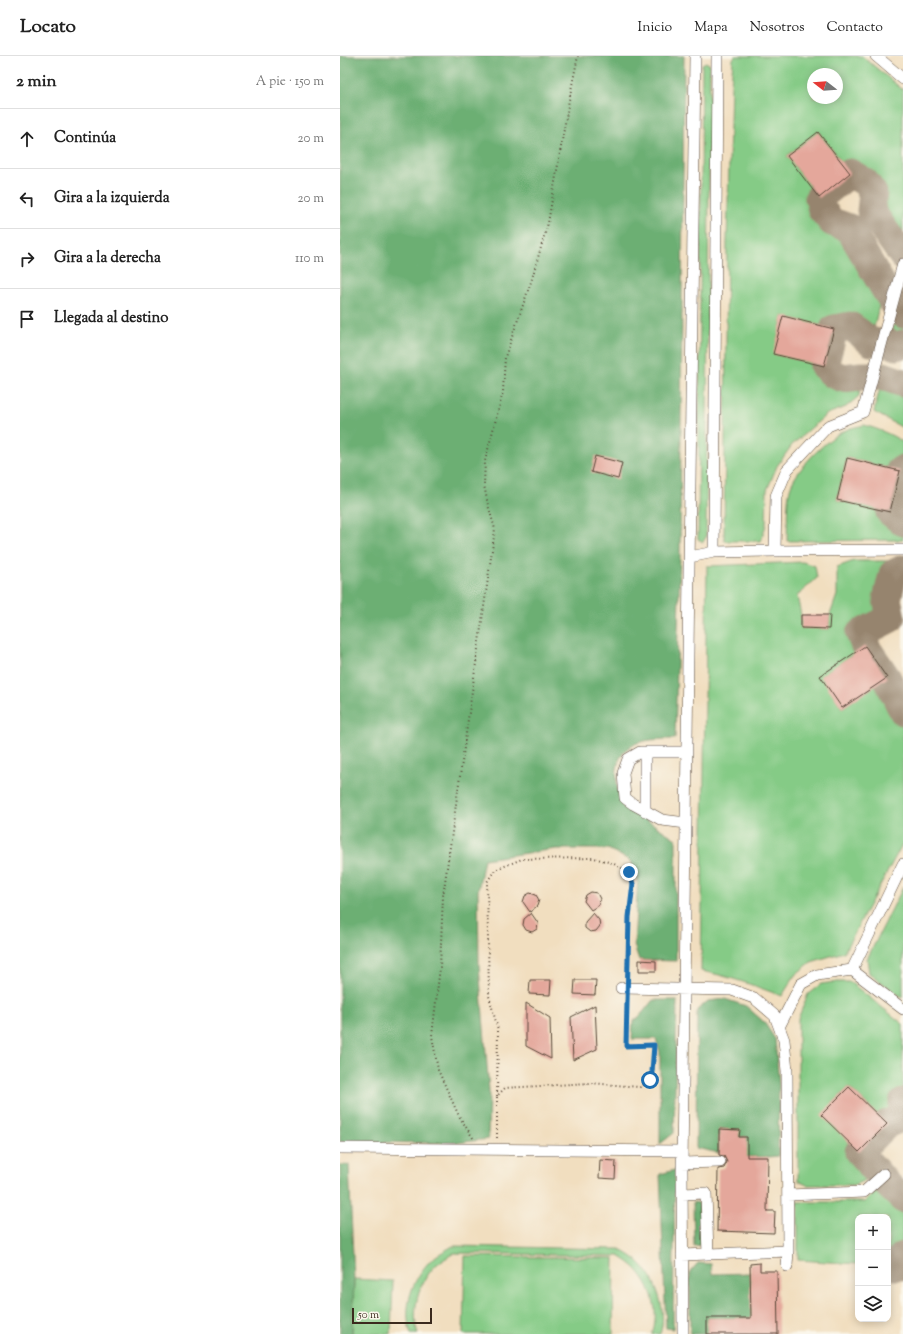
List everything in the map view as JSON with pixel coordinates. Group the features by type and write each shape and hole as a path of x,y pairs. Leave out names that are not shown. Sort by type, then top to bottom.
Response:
{"lane":[{"path":"683,1334 682,1152 695,56"},
{"path":"714,552 717,56"},
{"path":"876,56 903,79"},
{"path":"775,551 776,496 787,470 828,426 862,412 903,264"},
{"path":"690,557 714,552 903,550"},
{"path":"686,824 662,820 625,798 623,773 628,759 640,752 687,752"},
{"path":"645,811 646,752"},
{"path":"852,970 903,864"},
{"path":"779,1027 801,984 818,975 852,970 903,1009"},
{"path":"624,988 732,990 754,998 775,1016 784,1040 787,1071 787,1266"},
{"path":"340,1148 682,1152"},
{"path":"682,1163 720,1162"},
{"path":"788,1195 864,1192 884,1174"},
{"path":"682,1194 706,1193 708,1254"},
{"path":"682,1254 788,1251"}],"path":[{"path":"481,1150 459,1116 438,1070 432,1036 440,967 443,896 495,529 484,485 485,461 503,392 505,357 531,282 548,223 568,100 578,56"},
{"path":"497,1096 505,1088 590,1083 640,1087 650,1080 654,1045 626,1046 624,988 633,884 629,872 612,863 594,858 522,859 495,870 487,882 489,996 498,1030 497,1096 497,1150"}],"green space":[{"path":"340,56 684,56 680,556 675,739 660,739 637,743 628,748 622,754 617,770 618,789 622,806 676,839 676,961 639,960 634,945 638,877 631,861 608,849 556,849 484,859 478,891 479,966 489,1090 488,1139 457,1143 340,1142"},
{"path":"735,56 862,56 903,90 903,231 899,249 871,211 873,193 865,182 850,173 818,132 787,156 819,198 822,210 832,222 849,228 883,286 871,342 850,326 834,329 783,316 774,354 824,366 833,374 843,378 861,376 859,396 846,407 827,414 792,445 777,466 767,490 766,525 761,541 724,541 727,242 733,59"},
{"path":"706,62 710,65 706,537 703,542 698,539 702,64"},
{"path":"898,309 903,314 903,344 896,346 888,343"},
{"path":"883,376 903,383 903,428 874,412"},
{"path":"864,425 884,432 903,442 903,469 900,471 847,458 837,500 890,512 903,522 903,540 787,541 789,495 793,481 798,473 813,455 830,440 848,429"},
{"path":"854,561 903,561 903,569 893,574 887,599 891,618 860,634 865,646 821,676 842,708 887,678 903,711 903,843 844,952 811,962 795,975 782,996 732,978 701,971 707,566 803,562 815,566 817,578 797,596 801,615 801,628 829,629 830,615 837,595 837,567"},
{"path":"903,887 903,998 869,973 867,959"},
{"path":"850,982 903,1024 903,1117 887,1124 849,1087 822,1115 874,1169 863,1181 853,1185 807,1185 798,1181 798,1019 808,994 821,984"},
{"path":"725,999 746,1006 764,1022 775,1039 779,1084 778,1156 742,1157 739,1144 747,1145 747,1137 739,1137 739,1130 719,1129 719,1153 696,1148 697,1010 708,1001"},
{"path":"653,1000 677,1000 674,1133 660,1144 660,1052 656,1039 632,1039 633,1021 639,1017"},
{"path":"340,1165 349,1165 354,1279 352,1334 340,1334"},
{"path":"675,1170 673,1329 666,1328 660,1174"},
{"path":"887,1184 903,1199 902,1258 891,1264 891,1214 855,1214 855,1264 798,1260 798,1202 864,1202"},
{"path":"693,1202 699,1203 700,1245 694,1246"},
{"path":"453,1246 620,1249 640,1263 646,1270 655,1286 659,1296 662,1315 660,1334 652,1334 655,1308 647,1284 635,1268 619,1256 454,1253 436,1265 425,1280 416,1306 415,1316 418,1334 411,1334 408,1324 408,1304 414,1284 419,1275 432,1259"},
{"path":"465,1256 614,1258 613,1334 463,1334"},
{"path":"698,1263 711,1264 712,1274 751,1273 752,1318 707,1318 707,1334 690,1334 690,1272"},
{"path":"354,1279 393,1281 391,1334 352,1334"}],"building":[{"path":"818,132 850,173 819,198 787,156"},
{"path":"783,316 834,329 824,366 773,354"},
{"path":"595,456 622,463 618,479 591,472"},
{"path":"847,458 900,471 890,512 837,500"},
{"path":"801,615 830,615 829,629 801,628"},
{"path":"865,646 887,678 842,708 820,676"},
{"path":"591,892 597,893 600,899 599,905 591,910 584,901 586,895"},
{"path":"530,893 536,895 539,900 537,906 530,912 523,902 525,896"},
{"path":"531,913 538,923 537,929 532,932 526,930 523,925 524,919"},
{"path":"593,913 599,920 600,926 596,931 590,932 585,928 585,922"},
{"path":"639,960 656,961 656,971 639,971"},
{"path":"530,980 551,980 550,995 529,994"},
{"path":"575,980 596,980 595,995 574,994"},
{"path":"526,1003 550,1018 551,1059 526,1046"},
{"path":"595,1005 597,1049 573,1060 571,1017"},
{"path":"849,1087 887,1124 859,1152 821,1115"},
{"path":"719,1129 740,1130 739,1137 747,1137 747,1157 768,1157 767,1211 775,1211 774,1233 717,1231 718,1169 724,1168 727,1162 724,1156 719,1155"},
{"path":"600,1160 616,1161 615,1179 599,1178"},
{"path":"760,1263 760,1271 777,1271 778,1334 707,1334 707,1318 751,1318 750,1264"}],"taxiway":[{"path":"903,256 871,211 873,193 865,182 850,173 819,198 822,210 832,222 849,228 883,286 903,314"},
{"path":"903,344 896,346 888,343 871,342 850,326 834,329 824,366 833,374 843,378 883,376 903,383"},
{"path":"903,469 900,471 890,512 903,522"},
{"path":"903,569 893,574 887,599 891,618 860,634 865,646 887,678 903,711"},
{"path":"903,1102 903,1117 887,1124 859,1152 887,1184 903,1199"},
{"path":"903,1256 889,1266 903,1266"}],"route":[{"path":"629,872 633,884 629,917 626,1046 654,1045 650,1080"}]}
